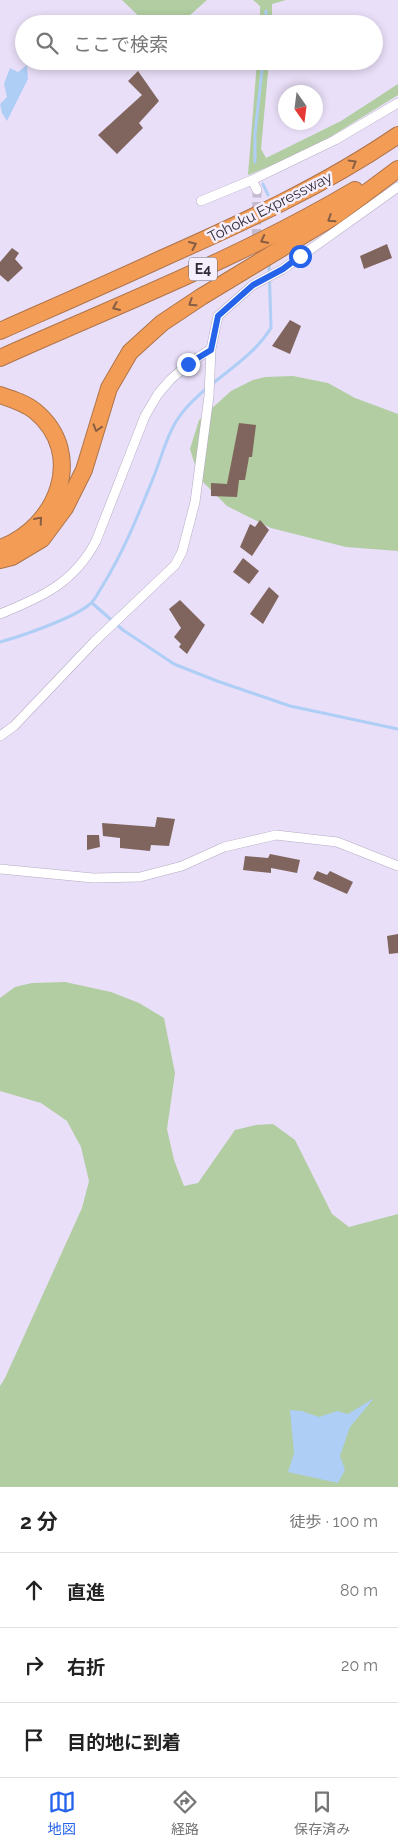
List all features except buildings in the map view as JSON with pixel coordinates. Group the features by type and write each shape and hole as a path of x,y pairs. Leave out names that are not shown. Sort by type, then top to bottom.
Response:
{"highway":[{"name":"Tohoku Expressway","path":"0,331 209,238 298,194 374,151 398,135"},
{"name":"Tohoku Expressway","path":"0,358 248,248 316,213 398,164"},
{"path":"0,560 12,557 42,539 65,508 84,470 109,388 130,352 162,323 335,216 398,169"},
{"path":"0,323 84,294"},
{"path":"0,395 16,400 34,410 46,423 56,439 62,476 58,491 50,507 40,520 18,540 0,548"}],"street":[{"path":"201,201 252,180 335,140 398,104"},
{"path":"252,180 257,190"},
{"path":"0,736 14,726 94,642 175,565 182,552 195,502 209,396 211,350 218,316 253,285 277,272 398,187"},
{"path":"253,285 256,270"},
{"path":"0,614 51,592 64,582 88,556 96,541 145,416 158,394 188,364 211,350"},
{"path":"0,869 93,878 140,877 182,866 224,847 276,835 337,842 398,866"}],"green space":[{"path":"122,0 207,0 190,15 138,15"},
{"path":"253,0 286,0 272,4 272,15 260,15 260,6"},
{"path":"256,70 268,70 261,149 266,158 341,121 398,84 398,95 325,140 293,157 248,175"},
{"path":"293,376 328,383 355,398 398,414 398,551 346,547 271,528 227,506 199,478 190,449 199,420 231,391 253,380 265,377"},
{"path":"65,982 111,992 139,1003 164,1018 175,1073 167,1129 174,1160 184,1186 198,1183 235,1130 256,1125 273,1124 295,1140 332,1214 349,1227 398,1214 398,1487 0,1487 0,1386 82,1208 89,1181 81,1147 67,1121 41,1103 0,1091 0,998 15,987 32,983"}],"water":[{"path":"10,68 18,72 27,70 28,79 7,121 2,113 0,104 7,97 4,84"},
{"path":"374,1398 350,1427 340,1456 345,1470 338,1483 288,1472 294,1453 290,1410 302,1411 319,1417 337,1411 348,1414"}],"waterway":[{"path":"255,162 255,134 262,70"},
{"path":"263,184 268,195"},
{"path":"0,642 60,621 94,600 111,572 137,518 168,438 179,417 201,394 250,353 271,328 269,263"},
{"path":"92,603 123,630 174,664 290,706 398,729"}],"tunnel":[{"path":"256,265 257,190"}],"route":[{"path":"188,364 211,350 218,316 253,285 283,269 300,256"}]}
